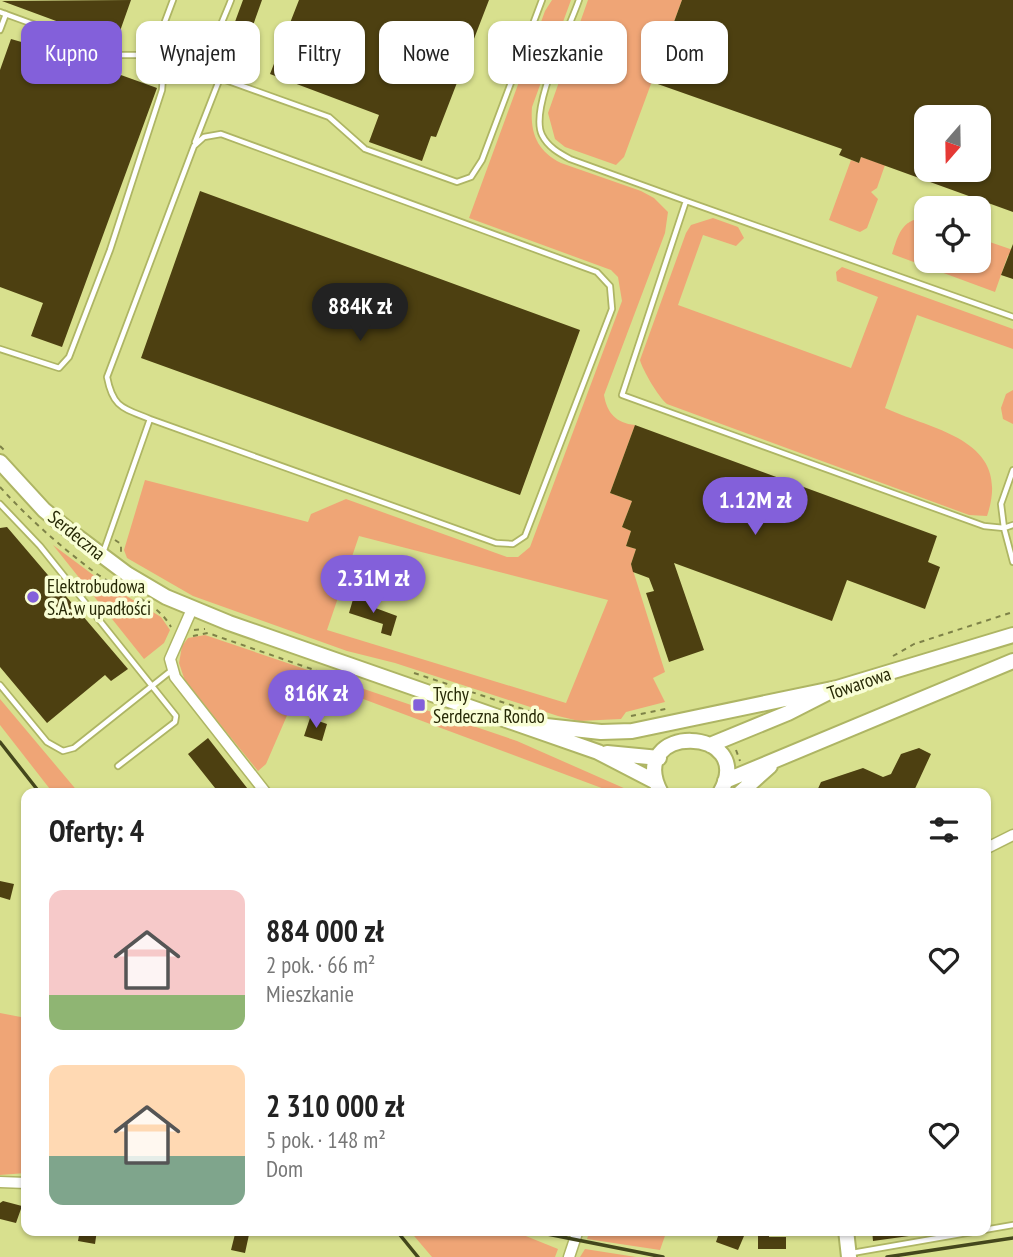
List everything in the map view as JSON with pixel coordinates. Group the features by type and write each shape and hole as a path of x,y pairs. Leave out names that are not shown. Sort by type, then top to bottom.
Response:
{"street":[{"name":"Serdeczna","path":"3,456 44,510 127,574 192,609 505,720"},
{"path":"192,609 170,659 173,669 262,788"},
{"name":"Towarowa","path":"710,744 788,713 836,688 1013,635"},
{"name":"Towarowa","path":"722,787 743,771 780,759 1013,661"},
{"path":"505,720 571,731 632,731 836,688"},
{"path":"505,720 598,752 659,787 659,758 673,743 691,738 710,744 721,757 722,787"},
{"path":"598,752 659,758"},
{"path":"746,788 780,759"},
{"path":"991,846 1013,835"},
{"path":"0,1182 21,1183"},
{"path":"569,1257 576,1236"},
{"path":"847,1236 849,1256"}],"lane":[{"path":"165,21 173,0"},
{"path":"224,21 231,0"},
{"path":"237,84 329,117 365,149 457,182 464,182 482,160 541,0"},
{"path":"579,0 538,114 541,134 553,150 570,159 1013,317"},
{"path":"0,30 3,13 118,55 136,55"},
{"path":"0,349 59,368 69,357 110,250 162,84"},
{"path":"194,146 204,136 221,134 597,272 610,286 612,309 525,536 513,544 496,543 121,408 111,396 107,377 194,146 218,84"},
{"path":"686,201 622,395 984,527 1004,528 1013,525"},
{"path":"102,556 150,419"},
{"path":"1013,470 1000,504 1013,562"},
{"path":"0,505 40,546 174,710 174,722 118,766"},
{"path":"0,685 47,742 63,751 74,748 173,669"},
{"path":"991,1229 1013,1225"},
{"path":"849,1256 955,1236"}],"path":[{"path":"0,446 3,456"},
{"path":"0,487 66,550 120,589 163,614 173,630"},
{"path":"109,536 121,544 123,558"},
{"path":"890,658 905,648 1013,612"},
{"path":"188,636 208,633 323,673"},
{"path":"414,673 540,715"}],"shaded area":[{"path":"552,0 571,0 563,21 541,21"},
{"path":"588,0 682,0 674,21 641,21 641,84 651,84 624,157 616,165 565,147 555,139 548,113 558,84 627,84 627,21 581,21"},
{"path":"518,84 540,84 532,107 532,125 537,140 546,153 561,163 641,191 654,198 668,212 665,233 604,395 613,416 635,425 610,493 632,501 622,527 631,531 626,546 636,549 631,564 665,672 653,678 665,702 626,712 621,719 579,721 558,716 395,663 347,651 193,596 127,558 124,550 145,480 308,522 311,514 346,499 507,557 518,557 530,547 622,301 618,277 611,270 469,218","holes":["359,536 608,600 566,703 327,630"]},
{"path":"861,157 885,165 877,188 871,192 878,199 867,228 860,232 829,220 851,160 859,163"},
{"path":"713,218 738,227 744,238 736,246 703,235 678,305 851,368 878,297 837,281 836,272 842,267 1013,329 1013,349 917,315 885,408 946,432 979,454 989,470 992,490 987,516 969,515 664,401 651,383 640,360 686,233 691,225"},
{"path":"914,220 914,262 892,254 899,235"},
{"path":"991,242 1013,250 1013,256 1008,255 995,292 944,273 991,273"},
{"path":"1013,390 1013,424 1003,419 1001,408 1006,394"},
{"path":"53,545 100,580 161,617 170,630 164,643 144,659"},
{"path":"205,635 517,741 624,788 602,788 339,690 331,712 292,704 266,764 258,771 185,681 179,663 182,646 188,638"},
{"path":"0,699 75,788 49,788 0,725"},
{"path":"0,1013 21,1017 21,1173 0,1175"},
{"path":"414,1236 526,1236 558,1249 555,1257 432,1257"},
{"path":"588,1236 665,1236 660,1250 587,1239"},
{"path":"585,1249 636,1257 580,1257"}],"building":[{"path":"131,0 122,25 122,21 56,21 2,1"},
{"path":"243,0 262,0 255,21 235,21"},
{"path":"299,0 489,0 474,39 474,21 379,21 379,84 457,84 436,137 431,136 422,161 369,142 379,115 297,84 365,84 365,21 291,21"},
{"path":"682,0 1013,0 1013,212 991,204 991,196 969,196 930,182 991,182 991,105 914,105 914,176 861,157 859,163 839,155 842,149 658,84 728,84 728,21 674,21"},
{"path":"11,39 21,42 21,84 122,84 122,75 136,80 136,84 157,88 62,347 31,336 43,303 0,287 0,70"},
{"path":"200,191 580,330 520,495 141,358"},
{"path":"1013,244 1013,279 1001,275"},
{"path":"635,425 937,536 928,562 940,567 925,609 847,580 832,621 674,563 704,650 669,662 646,593 654,591 649,578 633,572 631,564 636,549 626,546 631,531 622,527 632,501 610,493"},
{"name":"Elektrobudowa S.A. w upadłości","path":"7,527 128,669 111,681 105,675 47,723 0,667 0,528"},
{"path":"354,596 372,602 370,606 397,616 391,636 381,633 383,624 349,613"},
{"path":"310,718 327,724 322,741 304,736"},
{"path":"208,738 247,788 215,788 188,754"},
{"path":"919,748 931,754 915,788 818,788 821,782 863,768 883,777 891,774 901,754"},
{"path":"0,881 14,884 10,900 0,897"},
{"path":"3,1201 21,1206 16,1223 0,1219 0,1203"},
{"path":"79,1236 96,1236 95,1244 78,1241"},
{"path":"234,1236 249,1236 245,1253 231,1250"},
{"path":"718,1236 744,1236 738,1250 716,1242"},
{"path":"758,1236 786,1237 786,1249 758,1249"},
{"path":"873,1236 909,1236 873,1241"}],"railway":[{"path":"0,742 36,788"},
{"path":"401,1236 418,1257"},
{"path":"557,1236 663,1257"},
{"path":"887,1257 1013,1238"}],"place":[{"name":"Elektrobudowa S.A. w upadłości","path":"33,597"},
{"name":"Tychy Serdeczna Rondo","path":"419,705"}]}
